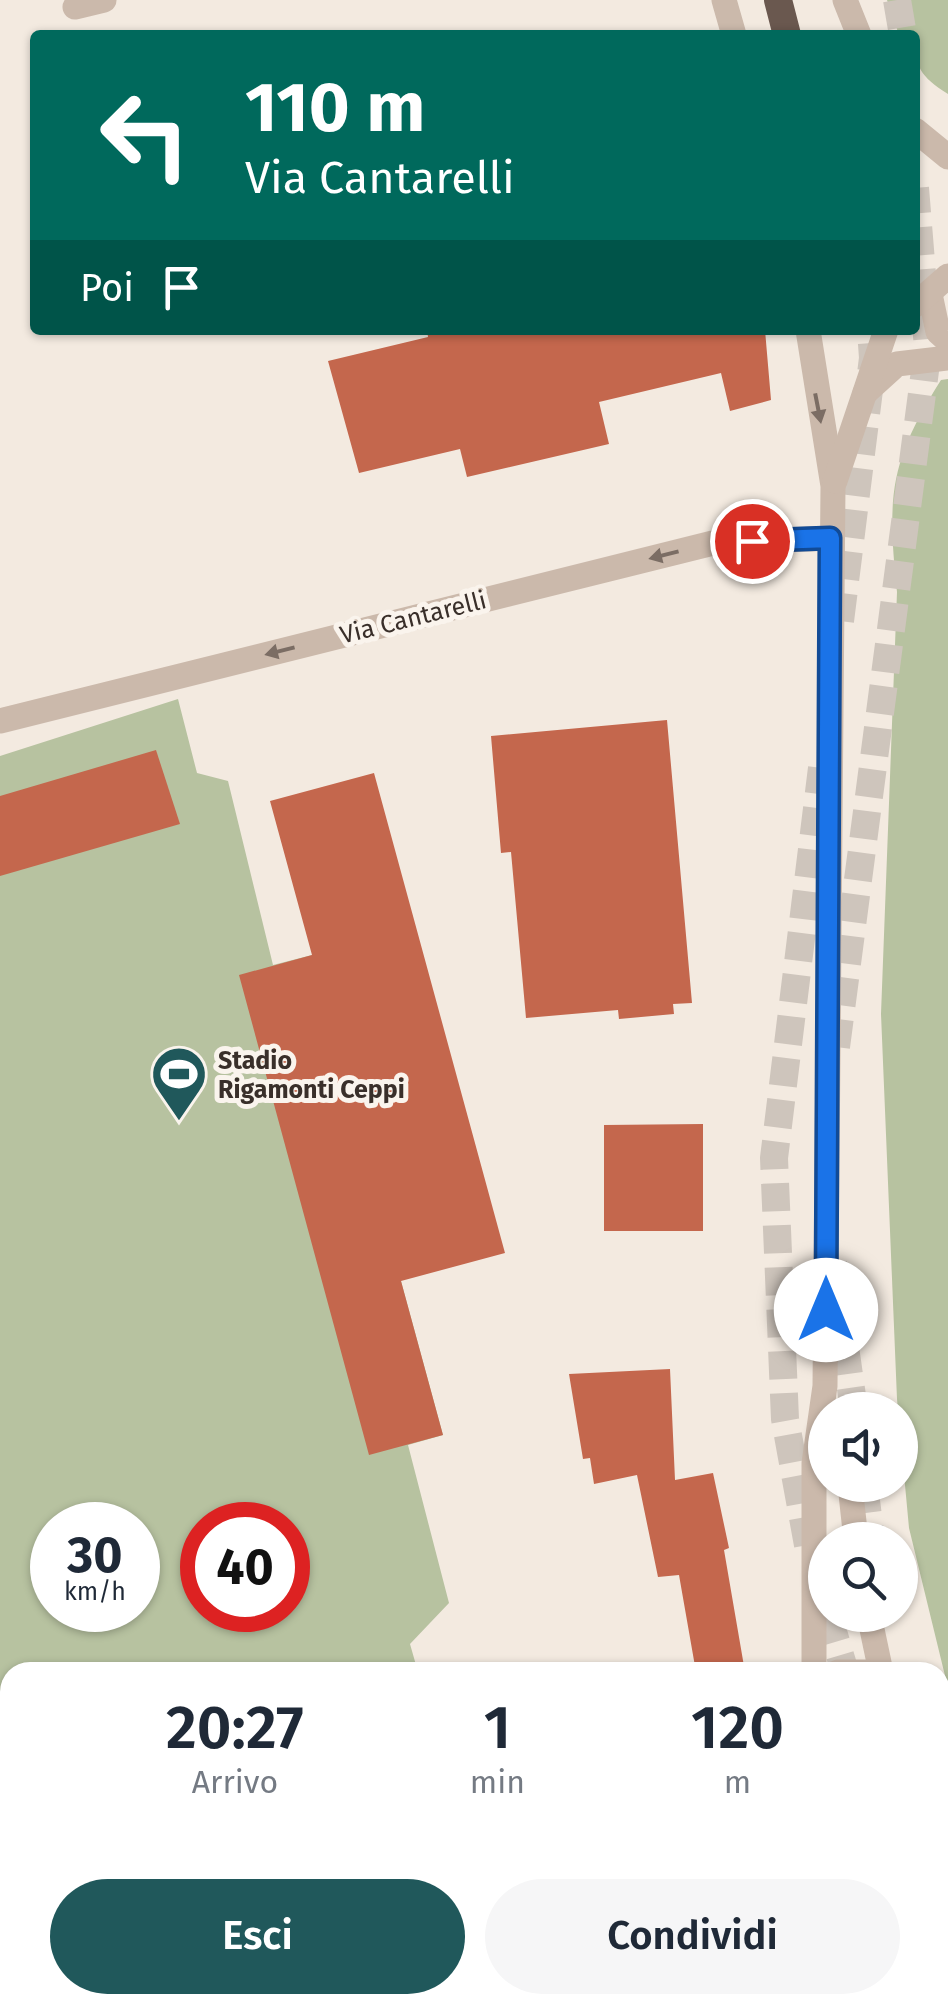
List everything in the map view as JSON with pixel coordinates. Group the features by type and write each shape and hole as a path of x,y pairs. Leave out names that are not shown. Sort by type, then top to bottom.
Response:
{"highway":[{"path":"778,0 786,30"}],"street":[{"path":"75,7 104,0"},
{"path":"724,0 733,30"},
{"path":"845,0 857,30"},
{"path":"920,134 947,155"},
{"path":"931,291 938,332 948,341"},
{"path":"809,335 833,486 829,1392"},
{"path":"833,486 884,335"},
{"path":"864,393 896,364 948,358"},
{"name":"Via Cantarelli","path":"0,722 713,543 830,538"},
{"path":"814,1502 814,1662"},
{"path":"873,1632 879,1662"}],"green space":[{"path":"887,0 948,0 948,94 921,70 920,30 897,30"},
{"path":"948,379 948,1662 942,1662 918,1565 918,1522 908,1522 907,1502 918,1502 918,1392 897,1392 881,1014 897,592 893,505 902,458 941,380"},
{"name":"Stadio Rigamonti Ceppi","path":"178,699 197,773 228,781 273,965 312,955 443,1435 408,1445 449,1603 410,1644 415,1662 0,1662 0,756"}],"building":[{"path":"765,335 771,400 730,411 721,373 599,402 609,444 467,477 460,449 359,473 328,361 428,337"},
{"path":"667,720 692,1003 673,1004 674,1014 619,1019 618,1010 526,1018 511,852 501,853 491,736"},
{"path":"156,750 180,824 0,876 0,796"},
{"path":"374,773 505,1253 401,1281 443,1435 369,1455 239,975 312,955 270,801"},
{"path":"703,1124 703,1231 604,1231 604,1125"},
{"path":"670,1369 675,1480 713,1473 729,1548 724,1550 743,1662 694,1662 679,1575 658,1577 637,1475 594,1484 590,1458 583,1459 569,1374"}],"tunnel":[{"path":"897,0 902,30"},
{"path":"836,1047 928,348 920,250"},
{"path":"840,621 873,358 871,335"},
{"path":"808,1545 785,1419 774,1158 822,768"},
{"path":"833,1263 851,1392"},
{"path":"866,1502 869,1522"},
{"path":"833,1632 842,1662"}],"place":[{"name":"Stadio Rigamonti Ceppi","path":"179,1123"}],"route":[{"path":"752,541 830,538 826,1310"}]}
